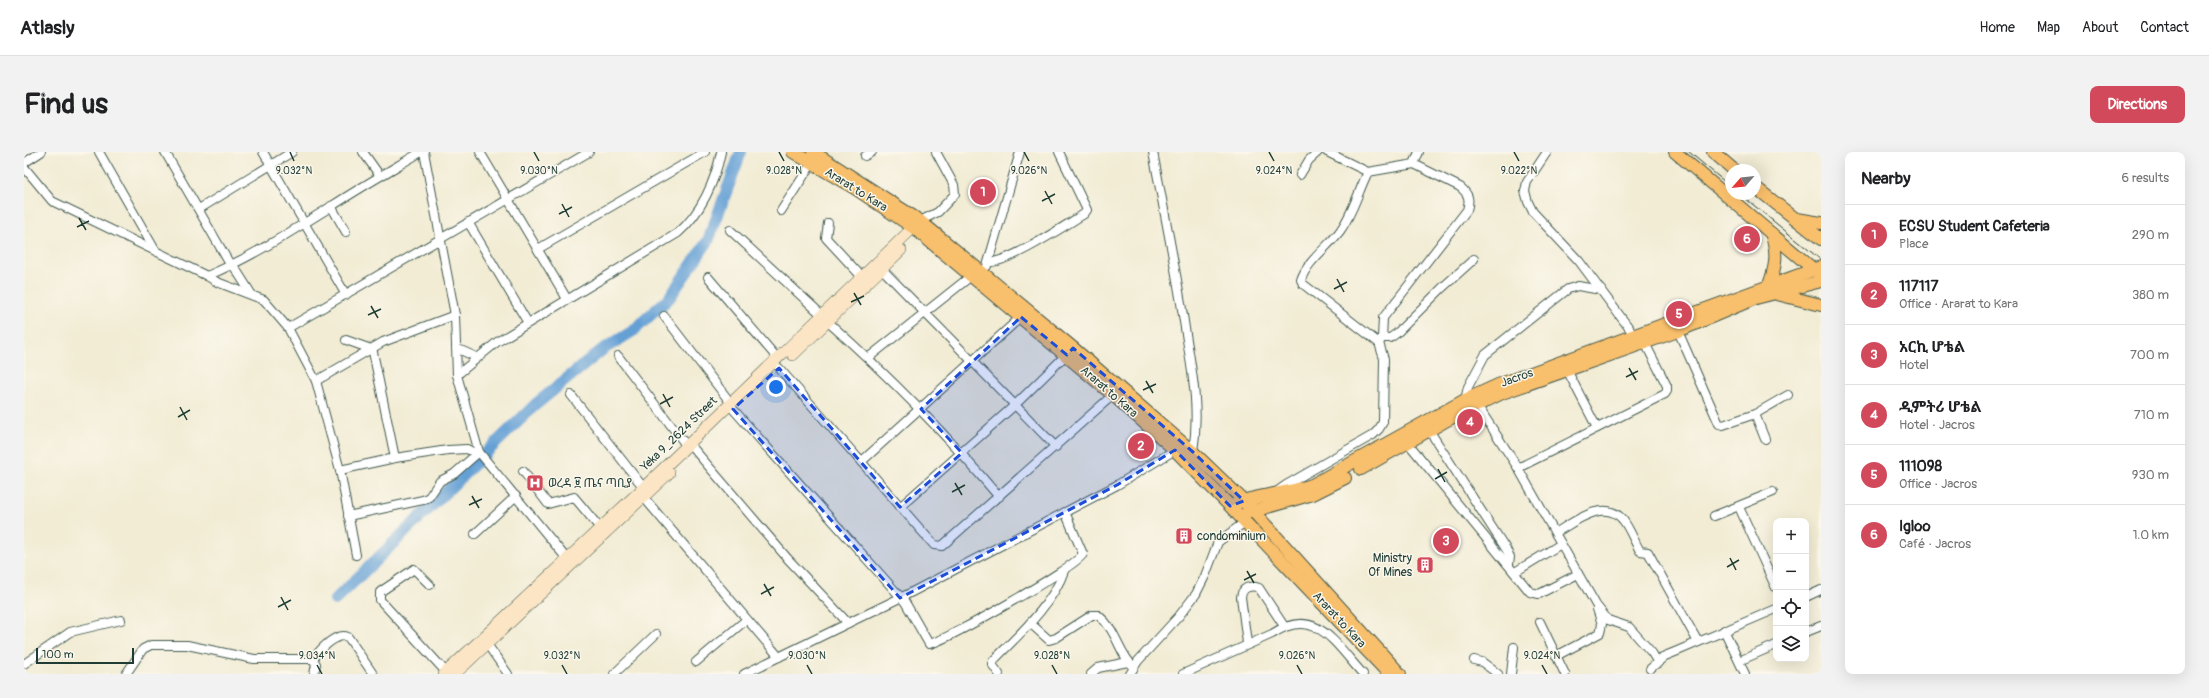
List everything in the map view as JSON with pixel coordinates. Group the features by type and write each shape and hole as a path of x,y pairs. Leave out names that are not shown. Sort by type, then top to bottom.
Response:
{"main road":[{"name":"Ararat to Kara","path":"793,152 812,157 922,225 986,267 1113,394 1175,450 1230,506 1245,516 1400,674"},
{"path":"1675,152 1819,271"},
{"path":"1713,152 1727,164"},
{"path":"1761,192 1821,239"},
{"path":"1794,218 1821,223"},
{"name":"Ararat to Kara","path":"922,225 971,276 1021,317 1070,351 1193,452 1244,501 1245,516 1389,674"},
{"name":"Yeka 9_2624 Street","path":"449,673 487,644 732,406 825,318 862,277 897,249 922,225"},
{"path":"1770,230 1776,248 1777,258 1770,289 1821,305"},
{"name":"Yeka 9_2624 Street","path":"825,318 882,269 897,249"},
{"name":"Jacros","path":"1230,506 1276,493 1300,490 1328,478 1471,402 1500,389 1640,339 1819,271"},
{"name":"Jacros","path":"1500,389 1567,370 1640,339 1678,331 1770,289 1821,281"},
{"name":"Jacros","path":"1245,516 1320,491 1408,443 1471,402"},
{"name":"Yeka 9_2624 Street","path":"449,673 600,528 644,492"}],"street":[{"path":"99,152 155,250"},
{"path":"165,152 232,265 252,295"},
{"path":"263,152 346,295"},
{"path":"199,209 292,152"},
{"path":"363,152 380,176"},
{"path":"207,276 232,265 304,225 331,206 421,152"},
{"path":"424,152 455,315 456,375 479,454"},
{"path":"480,152 507,200 567,299"},
{"path":"288,328 588,152"},
{"path":"538,249 705,152"},
{"path":"456,375 476,357 528,323 682,230 705,199 716,172 721,152"},
{"path":"922,225 938,212 956,191 936,152"},
{"path":"986,267 1020,152"},
{"path":"986,267 1002,260 1078,218 1087,210 1060,152"},
{"path":"1153,152 1180,295 1197,404 1193,452"},
{"path":"1276,493 1379,429 1383,422 1385,373 1380,340 1381,326 1386,314 1467,210 1469,201 1466,192 1460,187 1414,164 1368,172 1327,152"},
{"path":"1414,164 1419,152"},
{"path":"1518,468 1665,394 1667,391 1640,339 1600,290 1579,261 1533,212 1525,191 1527,182 1547,152"},
{"path":"24,163 37,153"},
{"path":"1300,175 1313,153"},
{"path":"780,212 812,157"},
{"path":"24,167 52,201 155,250 217,282 252,295 270,304 288,328 316,381 340,470 356,555"},
{"path":"1368,172 1355,200 1352,213 1340,231 1307,269 1301,280 1303,284 1380,340 1390,338 1397,333 1442,288 1474,259"},
{"path":"331,206 346,232"},
{"path":"468,222 528,323"},
{"path":"828,223 826,238 862,277"},
{"path":"730,230 921,409 962,453 999,497"},
{"path":"882,269 974,361 1056,447"},
{"path":"868,358 971,276"},
{"path":"708,277 861,462 934,545 939,547 1056,447 1113,394"},
{"path":"1600,290 1578,286 1568,290 1485,355 1468,387 1471,402 1518,468 1596,605 1608,620 1630,627 1652,652 1658,663"},
{"path":"316,381 383,342 455,315"},
{"path":"664,316 732,406 910,609 928,642 931,644 983,617 1064,571 1080,559 1083,554 1065,512"},
{"path":"861,462 1021,317"},
{"path":"1678,331 1719,424 1723,425 1755,414 1788,395"},
{"path":"346,340 371,349 376,359 395,458"},
{"path":"456,348 476,357"},
{"path":"900,507 1015,405 1070,351"},
{"path":"618,356 690,447 788,559 848,623"},
{"path":"1567,370 1596,428"},
{"path":"571,395 644,492 746,620 779,657"},
{"path":"1755,414 1765,439"},
{"path":"1429,430 1506,549 1510,557 1509,565"},
{"path":"1408,443 1467,513 1530,592 1539,594 1578,574"},
{"path":"340,470 395,458 462,448 479,454 516,496 567,559"},
{"path":"744,674 900,598 1116,485 1175,450"},
{"path":"348,516 423,500 429,497 440,482 454,474 479,454"},
{"path":"523,471 548,504 574,497 600,528"},
{"path":"1714,516 1740,507 1773,492"},
{"path":"474,534 516,496"},
{"path":"1467,513 1477,505"},
{"path":"1740,507 1773,581"},
{"path":"1555,533 1593,512 1603,511 1622,518 1640,551 1648,552 1698,642"},
{"path":"1091,674 1098,668 1130,668 1196,594 1205,576 1218,542 1245,516"},
{"path":"1515,572 1561,544"},
{"path":"430,585 414,569 380,592 378,595 380,600 449,673"},
{"path":"999,674 992,664 993,661 1030,623 1053,593 1064,571"},
{"path":"1247,643 1241,598 1242,592 1246,588 1254,586 1259,588 1284,626"},
{"path":"1809,596 1821,590"},
{"path":"1556,656 1600,633 1602,624 1596,605"},
{"path":"1650,672 1666,656 1773,610"},
{"path":"1030,623 1049,640 1056,638 1092,615 1098,615 1111,627 1130,668"},
{"path":"24,664 70,632 120,620"},
{"path":"696,662 746,620"},
{"path":"1183,674 1247,643 1272,634 1284,626 1300,622 1310,624 1321,630 1363,674"},
{"path":"1540,622 1565,674"},
{"path":"1809,631 1821,626"},
{"path":"1724,630 1745,674"},
{"path":"614,674 656,634"},
{"path":"313,659 320,650 337,638 344,636 348,637 373,674"},
{"path":"487,644 508,674"},
{"path":"126,674 143,649 151,645 187,645 254,659 313,659"},
{"path":"1739,661 1773,646"},
{"path":"1511,674 1514,647"},
{"path":"313,659 316,664 314,674"},
{"path":"1474,660 1482,662 1498,674"}],"highlighted area":[{"path":"1021,317 1067,355 1073,348 1193,452 1244,501 1230,506 1175,450 1117,485 900,598 733,409 779,368 900,507 962,453 921,409"}],"waterway":[{"path":"335,600 535,405 602,350 633,331 669,298 708,241 741,152"}],"tram line":[{"path":"1689,152 1725,182"},
{"path":"1747,200 1821,260"}],"place":[{"name":"ECSU Student Cafeteria","path":"983,192"},
{"name":"Igloo","path":"1747,239"},
{"name":"111098","path":"1679,314"},
{"name":"ዲምትሪ ሆቴል","path":"1470,422"},
{"name":"117117","path":"1141,446"},
{"name":"ወረዳ ፱ ጤና ጣቢያ","path":"535,483"},
{"name":"condominium","path":"1184,536"},
{"name":"አርኪ ሆቴል","path":"1446,541"},
{"name":"Ministry Of Mines","path":"1425,565"}]}
